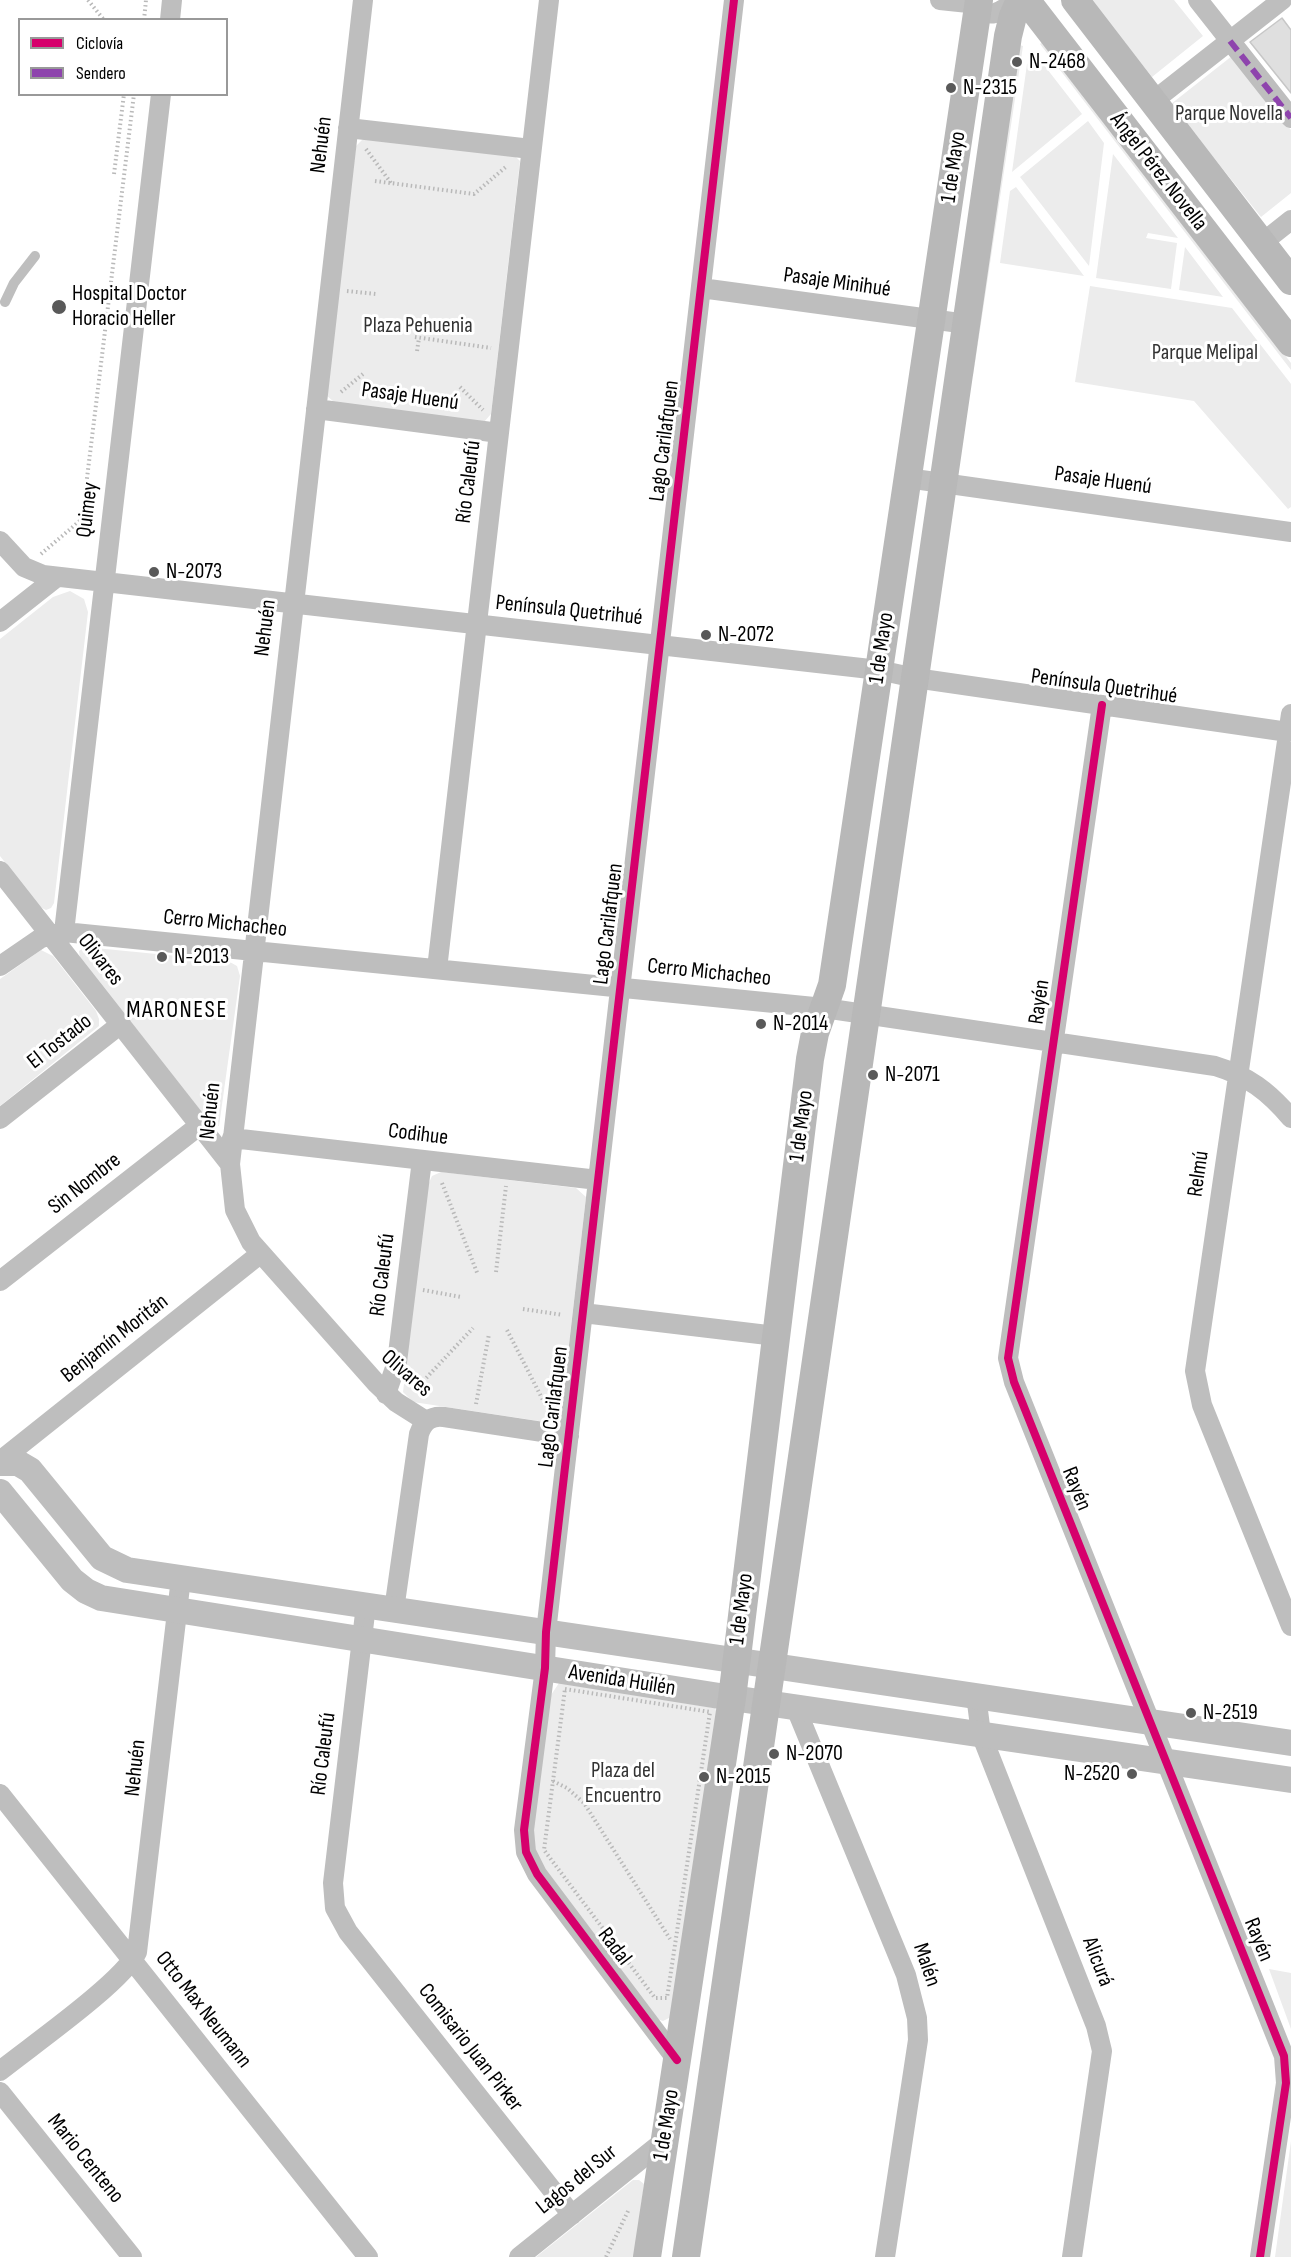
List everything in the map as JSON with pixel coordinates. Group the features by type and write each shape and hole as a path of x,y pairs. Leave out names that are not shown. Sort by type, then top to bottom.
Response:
{"main road":[{"name":"1 de Mayo","path":"686,2257 1008,36 1018,0"},
{"name":"Ángel Pérez Novella","path":"1026,0 1291,343"},
{"name":"Ángel Pérez Novella","path":"1075,0 1291,281"},
{"name":"1 de Mayo","path":"647,2257 732,1698 810,1059 832,985 979,2"}],"street":[{"path":"170,18 172,0"},
{"name":"Nehuén","path":"260,1254 238,1221 233,1199 230,1164 232,1138 316,409 354,135 363,0"},
{"name":"Río Caleufú","path":"437,969 549,0"},
{"name":"Lago Carilafquen","path":"526,1852 524,1830 545,1668 546,1632 569,1436 575,1315 598,1180 734,0"},
{"path":"940,0 979,2 984,12 994,15 1018,0"},
{"path":"1198,0 1291,118"},
{"path":"1152,102 1282,0"},
{"name":"Quimey","path":"57,933 104,582 161,96"},
{"path":"354,135 531,148"},
{"path":"1262,243 1291,220"},
{"name":"Pasaje Minihué","path":"701,288 967,324"},
{"name":"Pasaje Huenú","path":"316,409 499,433"},
{"name":"Pasaje Huenú","path":"907,478 1291,532"},
{"name":"Península Quetrihué","path":"0,541 24,567 34,573 57,577 879,669 915,678 1102,705 1290,723"},
{"path":"0,622 57,577"},
{"name":"Rayén","path":"1102,705 1008,1347 1010,1369 1284,2056 1286,2083 1260,2257"},
{"name":"Relmú","path":"1290,723 1196,1361 1196,1383 1202,1405 1291,1626"},
{"name":"Olivares","path":"0,871 57,933 121,1024 230,1164"},
{"path":"0,966 32,942 57,933"},
{"name":"Cerro Michacheo","path":"57,933 824,1008 1053,1040 1201,1063 1238,1074 1265,1089 1291,1118"},
{"name":"El Tostado","path":"0,1119 121,1024"},
{"name":"Sin Nombre","path":"0,1281 200,1125"},
{"name":"Codihue","path":"232,1138 598,1180"},
{"name":"Río Caleufú","path":"386,1394 397,1362 422,1160"},
{"name":"Olivares","path":"260,1254 386,1394 426,1421"},
{"name":"Benjamín Moritán","path":"0,1462 260,1254"},
{"path":"575,1315 776,1336"},
{"path":"394,1610 419,1434 426,1421 432,1417 444,1417 569,1436"},
{"name":"Avenida Huilén","path":"0,1462 18,1463 30,1470 95,1551 109,1564 127,1570 1291,1743"},
{"name":"Avenida Huilén","path":"0,1492 72,1580 86,1591 101,1598 732,1698 1291,1780"},
{"name":"Nehuén","path":"133,1961 141,1933 181,1578"},
{"name":"Río Caleufú","path":"335,1908 333,1883 366,1605"},
{"name":"Alicurá","path":"976,1695 981,1734 1096,2026 1102,2050 1072,2257"},
{"name":"Malén","path":"795,1706 906,1975 917,2018 917,2057 885,2257"},
{"name":"Otto Max Neumann","path":"0,1794 368,2257"},
{"name":"Radal","path":"526,1852 537,1874 677,2060"},
{"name":"Comisario Juan Pirker","path":"335,1908 348,1932 572,2215"},
{"path":"0,2071 115,1979 133,1961"},
{"name":"Mario Centeno","path":"0,2092 132,2257"},
{"name":"Lagos del Sur","path":"519,2257 665,2140"}],"lane":[{"path":"5,303 14,284 35,256"}],"path":[{"path":"144,18 146,0"},
{"path":"90,1 103,18"},
{"path":"114,174 124,96"},
{"path":"32,555 39,556 82,519 135,96"},
{"path":"354,135 369,149 392,183"},
{"path":"363,154 369,149"},
{"path":"375,181 474,194 507,164 513,171"},
{"path":"345,301 347,279"},
{"path":"349,291 376,294"},
{"path":"491,359 494,336"},
{"path":"417,351 417,337 492,348"},
{"path":"334,386 340,394 363,374"},
{"path":"460,387 484,407 486,413"},
{"path":"473,414 484,407"},
{"path":"435,1189 447,1178"},
{"path":"442,1183 478,1275"},
{"path":"494,1184 517,1186"},
{"path":"496,1272 506,1185"},
{"path":"420,1300 423,1278"},
{"path":"422,1289 461,1297"},
{"path":"523,1309 575,1315"},
{"path":"414,1391 473,1328"},
{"path":"507,1330 546,1406"},
{"path":"475,1407 489,1334"},
{"path":"409,1385 420,1398"},
{"path":"539,1411 552,1402"},
{"path":"464,1405 487,1408"},
{"path":"565,1689 710,1712 675,1947 667,1998 656,1998 544,1850 565,1689"},
{"path":"553,1780 567,1788 584,1803 675,1947"},
{"path":"606,2257 634,2200 630,2223"}],"green space":[{"name":"Parque Novella","path":"1091,0 1174,0 1203,36 1152,77"},
{"path":"1044,41 1291,363 1291,370 1040,44"},
{"path":"1016,44 1023,46 973,376 967,375"},
{"path":"1037,56 1082,114 1012,172 1027,64"},
{"name":"Parque Novella","path":"1232,56 1291,130 1291,193 1261,217 1171,104"},
{"path":"1088,121 1104,143 1089,266 1020,177"},
{"name":"Plaza Pehuenia","path":"363,139 515,156 520,161 491,414 484,422 334,402 326,395 356,146"},
{"name":"Parque Melipal","path":"1113,154 1178,238 1148,233 1146,238 1177,243 1171,289 1096,278"},
{"path":"1016,187 1084,276 1000,263 1010,191"},
{"name":"Parque Melipal","path":"1185,247 1223,297 1179,290"},
{"name":"Parque Melipal","path":"1090,286 1232,308 1291,384 1291,507 1288,509 1194,401 1075,382"},
{"path":"70,591 84,599 88,612 54,903 46,910 40,907 0,856 0,639 53,597"},
{"path":"85,947 228,961 237,966 240,976 219,1126 212,1125 80,958 79,951"},
{"path":"41,950 53,956 96,1011 99,1026 0,1106 0,979"},
{"path":"441,1172 576,1188 586,1197 561,1413 552,1423 413,1402 403,1392 428,1185 432,1176"},
{"name":"Plaza del Encuentro","path":"559,1683 715,1708 717,1712 671,2017 663,2021 657,2019 537,1860 532,1836 551,1695"},
{"path":"1269,1969 1291,1973 1291,2029"},
{"path":"1291,2141 1291,2257 1275,2257"},
{"path":"633,2180 639,2180 644,2184 635,2257 536,2257"}],"building":[{"path":"1282,18 1291,30 1291,93 1250,42"}],"marked path":[{"path":"1230,41 1291,118"}],"cycle path":[{"path":"677,2060 537,1874 526,1852 524,1830 545,1668 546,1632 734,0"},
{"path":"1102,705 1008,1358 1014,1382 1284,2056 1286,2083 1260,2257"}],"place":[{"name":"N-2468","path":"1017,62"},
{"name":"N-2315","path":"951,88"},
{"name":"Hospital Doctor Horacio Heller","path":"59,307"},
{"name":"N-2073","path":"154,572"},
{"name":"N-2072","path":"706,635"},
{"name":"N-2013","path":"162,957"},
{"name":"N-2014","path":"761,1024"},
{"name":"N-2071","path":"873,1075"},
{"name":"N-2519","path":"1191,1713"},
{"name":"N-2070","path":"774,1754"},
{"name":"N-2520","path":"1132,1774"},
{"name":"N-2015","path":"704,1777"}],"district":[{"name":"MARONESE","path":"177,1011"}]}
